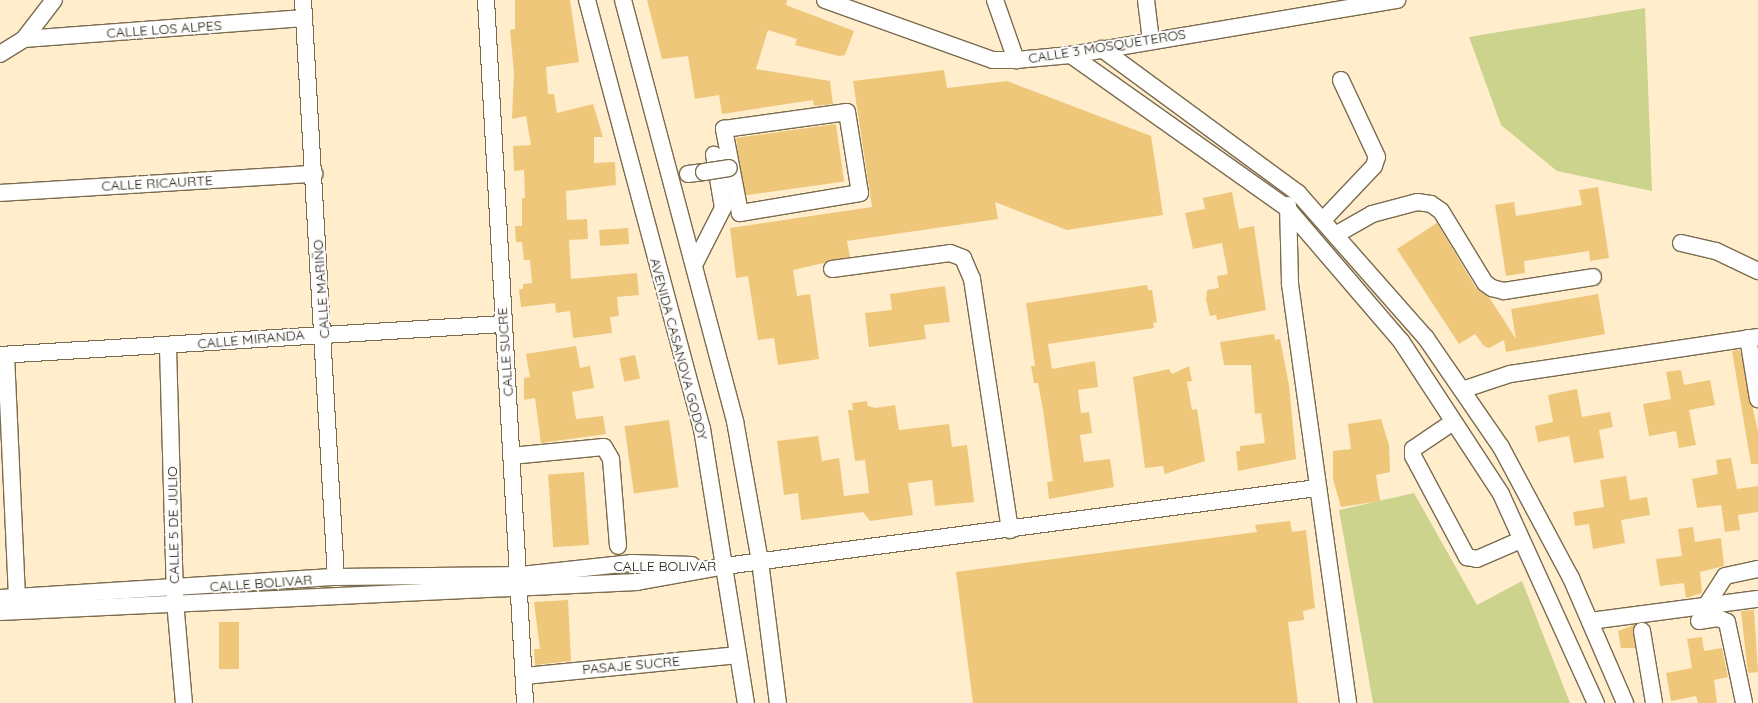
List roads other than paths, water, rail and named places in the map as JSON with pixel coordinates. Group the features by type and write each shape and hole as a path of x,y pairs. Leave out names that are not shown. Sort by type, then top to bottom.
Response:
{"street":[{"path":"0,54 24,39 54,0"},
{"name":"CALLE MARIÑO","path":"303,0 324,333 336,578"},
{"name":"CALLE SUCRE","path":"486,0 503,324 521,580 525,703"},
{"name":"AVENIDA CASANOVA GODOY","path":"587,0 702,429 746,703"},
{"path":"623,0 735,421 760,561 778,703"},
{"name":"CALLE 3 MOSQUETEROS","path":"825,0 993,60 1071,55 1151,39 1397,0"},
{"path":"995,0 1016,60"},
{"path":"1146,0 1151,39"},
{"name":"CALLE LOS ALPES","path":"24,39 304,18"},
{"path":"1102,50 1298,193 1337,234 1426,338 1501,447 1571,578 1625,703"},
{"path":"1071,55 1286,207 1401,341 1501,494 1596,703"},
{"path":"1323,220 1374,166 1377,157 1341,80"},
{"path":"847,112 860,194 740,213 730,168 724,129 847,112"},
{"path":"694,265 722,208 714,155"},
{"path":"696,173 730,168"},
{"name":"CALLE RICAURTE","path":"0,193 314,174"},
{"path":"1298,193 1286,207 1290,284 1348,703"},
{"path":"1337,234 1372,214 1418,202 1431,204 1441,211 1485,283 1492,288 1504,291 1593,277"},
{"path":"1682,242 1716,251 1758,271"},
{"path":"832,269 950,253 963,258 972,279 1010,530"},
{"name":"CALLE MIRANDA","path":"3,355 168,346 324,333 503,324"},
{"path":"1462,390 1510,374 1753,337 1758,399"},
{"name":"CALLE 5 DE JULIO","path":"168,346 174,595 184,703"},
{"path":"3,355 17,597"},
{"path":"1453,422 1413,449 1413,456 1467,557 1478,559 1521,540"},
{"path":"511,456 604,447 611,459 618,546"},
{"name":"CALLE BOLIVAR","path":"0,598 174,595 521,580 632,563 725,566 1010,530 1317,488"},
{"path":"1707,604 1725,576 1758,569"},
{"name":"CALLE BOLIVAR","path":"0,612 336,578 521,580"},
{"path":"1590,622 1707,604 1758,600"},
{"path":"1699,621 1718,618 1727,622 1744,703"},
{"path":"1642,631 1654,703"},
{"name":"PASAJE SUCRE","path":"524,676 738,655"}]}
